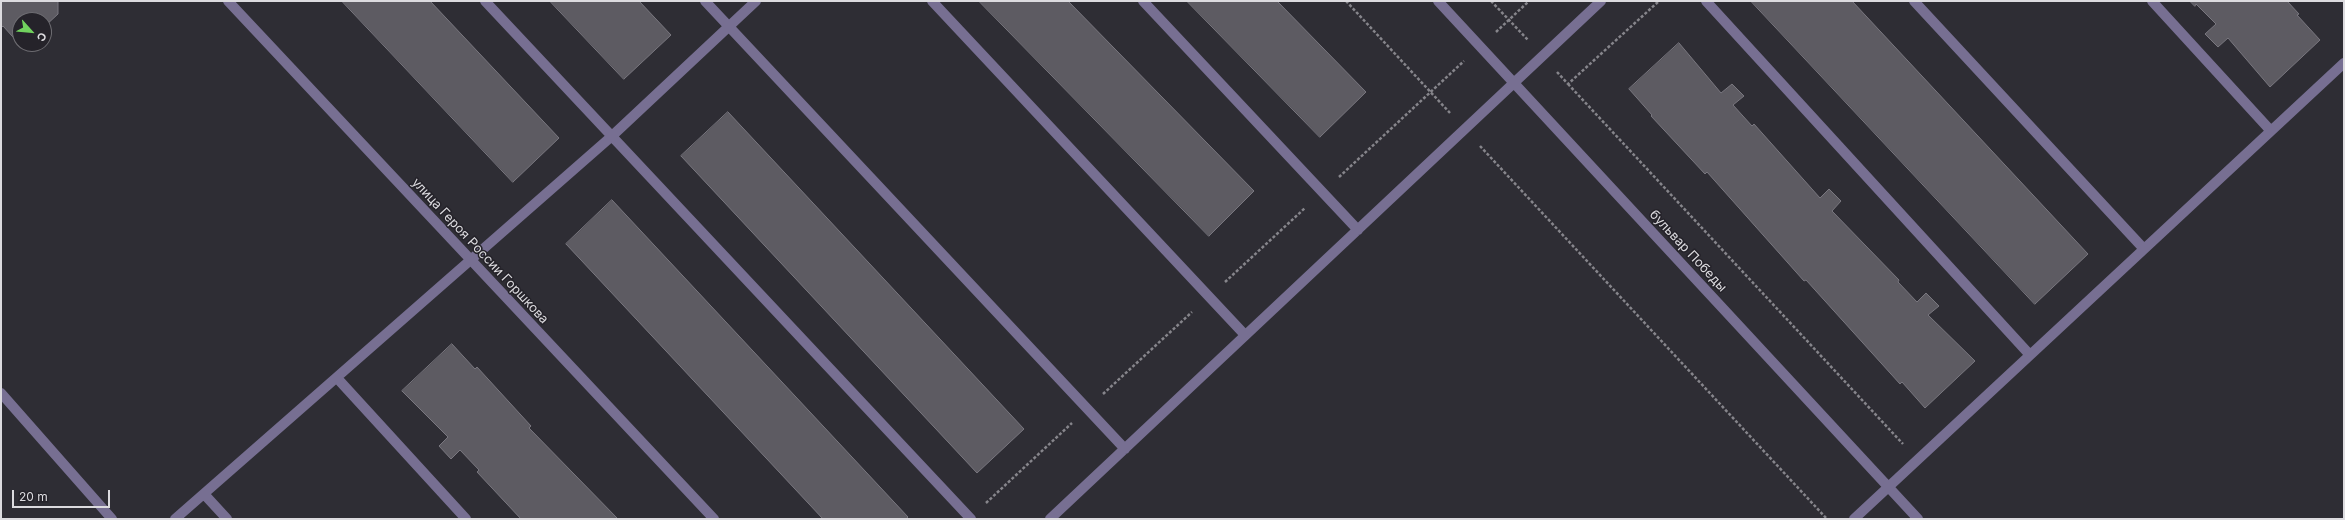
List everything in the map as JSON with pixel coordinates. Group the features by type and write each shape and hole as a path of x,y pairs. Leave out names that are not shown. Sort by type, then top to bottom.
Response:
{"street":[{"name":"улица Героя России Горшкова","path":"228,1 714,519"},
{"path":"486,1 970,518"},
{"path":"705,1 1125,449"},
{"path":"175,519 612,136 756,1"},
{"path":"932,1 1245,335"},
{"path":"1143,1 1358,230"},
{"name":"бульвар Победы","path":"1438,1 1918,519"},
{"path":"1050,519 1601,1"},
{"path":"1706,1 2030,355"},
{"path":"1914,1 2144,249"},
{"path":"2152,1 2271,131"},
{"path":"1854,519 2344,63"},
{"path":"337,378 466,519"},
{"path":"1,393 112,519"},
{"path":"204,494 227,519"}],"path":[{"path":"1346,1 1827,519"},
{"path":"970,518 1529,1"},
{"path":"1568,84 1918,460"}],"building":[{"path":"1,1 58,1 58,14 52,20 52,12 12,12 12,36 3,26 1,28"},
{"path":"342,1 430,1 559,138 513,182"},
{"path":"550,1 639,1 671,35 624,79"},
{"path":"979,1 1068,1 1254,191 1209,236"},
{"path":"1187,1 1277,1 1366,92 1320,137"},
{"path":"1751,1 1852,1 2088,254 2035,304"},
{"path":"2190,1 2287,1 2299,14 2297,15 2320,40 2270,87 2228,38 2218,47 2205,34 2216,24 2196,4 2195,6"},
{"path":"1679,43 1721,93 1732,84 1744,96 1733,105 1752,126 1754,124 1820,198 1829,189 1841,201 1832,211 1899,280 1898,282 1917,302 1926,293 1939,306 1928,315 1975,361 1925,408 1902,382 1900,384 1806,280 1804,281 1707,172 1705,174 1651,116 1652,115 1629,89"},
{"path":"728,112 1024,429 977,473 681,156"},
{"path":"612,200 908,517 906,519 823,519 566,244"},
{"path":"452,344 475,369 477,367 531,426 529,428 618,519 521,519 477,472 479,470 460,450 451,459 439,446 448,437 402,391"}]}
